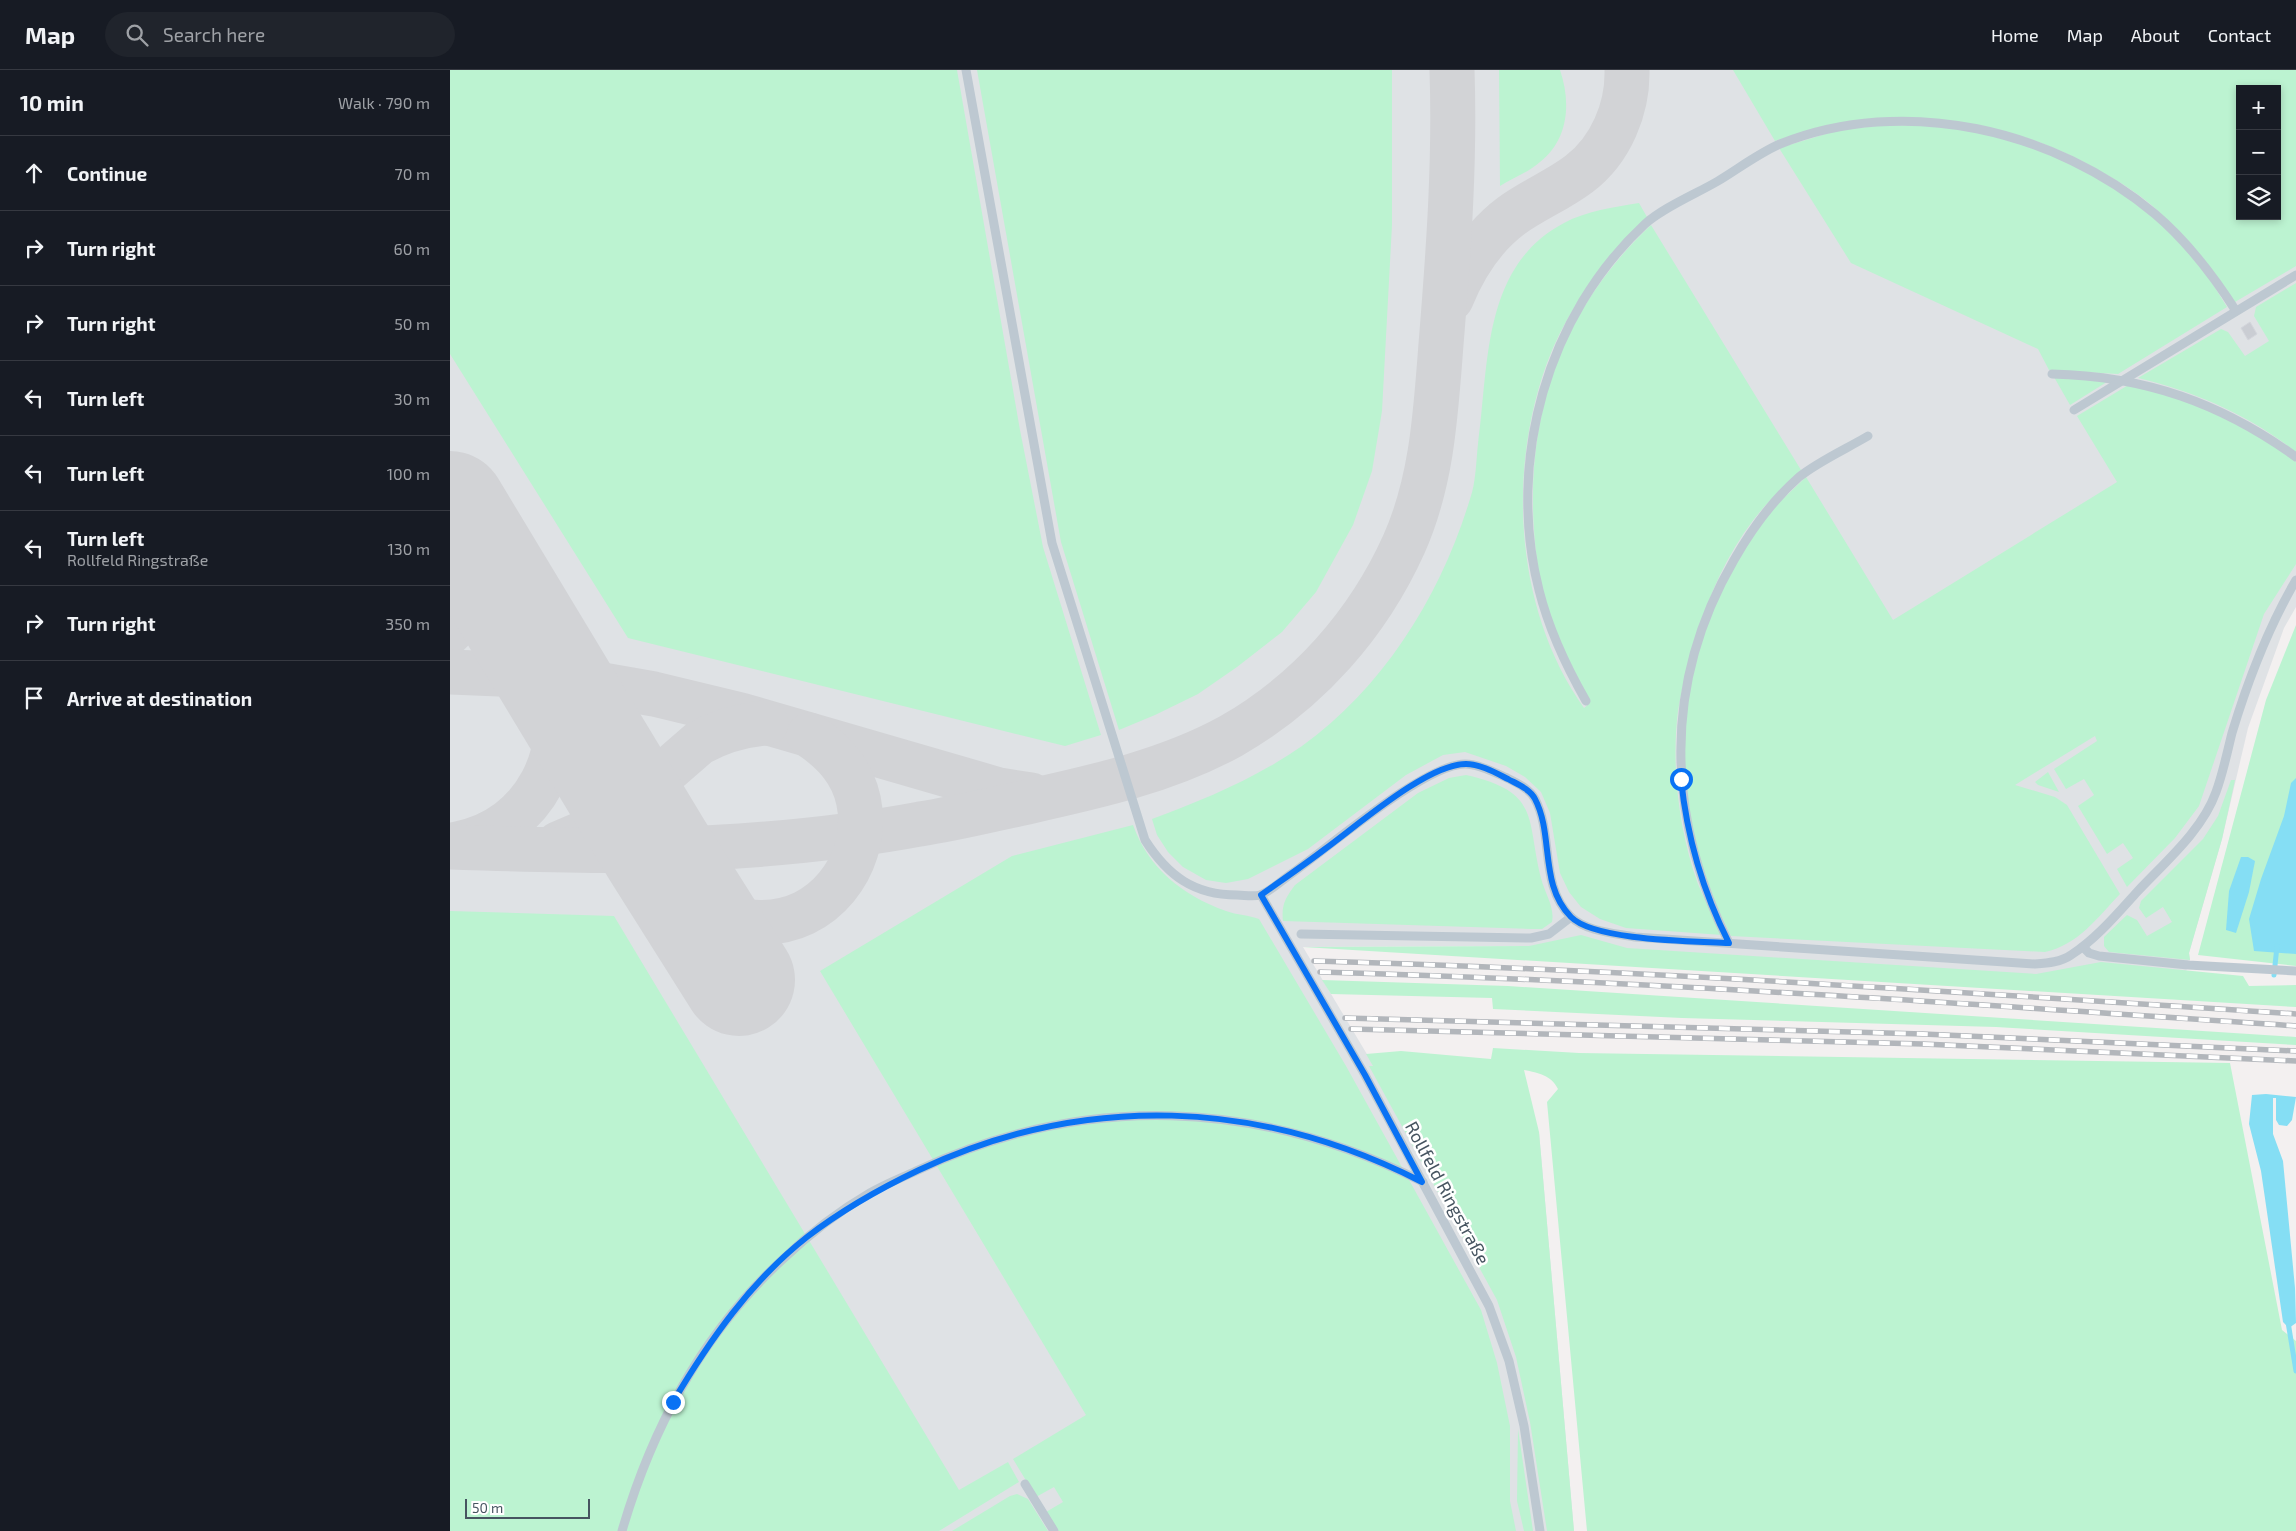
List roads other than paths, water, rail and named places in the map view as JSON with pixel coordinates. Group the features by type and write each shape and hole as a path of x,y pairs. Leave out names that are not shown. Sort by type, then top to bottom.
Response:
{"lane":[{"path":"966,70 1052,543 1145,840 1158,860 1175,877 1201,890 1221,895 1261,895 1411,785 1447,767 1466,764 1502,776 1521,786 1535,798 1541,816 1550,875 1558,897 1571,917 1592,928 1635,936 1729,943 2035,964 2056,962 2070,956 2082,947 2178,848 2205,815 2216,792 2233,732 2273,620 2296,580"},
{"path":"1586,702 1558,647 1538,589 1529,528 1529,467 1534,429 1546,384 1573,320 1606,268 1648,222 1778,144 1845,127 1892,122 1959,126 2006,135 2033,144 2068,158 2110,181 2157,216 2178,235 2215,279 2236,311"},
{"path":"2074,410 2296,275"},
{"path":"2052,374 2124,379 2167,390 2222,411 2248,425 2296,457"},
{"path":"1729,943 1716,917 1699,873 1684,808 1680,750 1684,702 1692,662 1706,618 1725,575 1758,523 1800,476 1868,436"},
{"name":"Rollfeld Ringstraße","path":"1261,895 1365,1075 1489,1306 1509,1361 1524,1426 1540,1531"},
{"path":"1301,934 1530,938 1549,934 1571,917"},
{"path":"2082,947 2089,953 2099,956 2249,970 2296,971"},
{"path":"622,1531 643,1466 669,1410 691,1371 732,1313 781,1261 807,1237 870,1193 934,1163 1004,1137 1076,1121 1121,1116 1185,1115 1222,1118 1328,1141 1378,1160 1422,1182"},
{"path":"1025,1484 1054,1531"}],"water":[{"path":"2296,778 2296,954 2254,951 2249,919 2261,879 2284,816 2291,783"},
{"path":"2241,857 2248,857 2255,861 2249,892 2236,933 2226,930 2229,891"},
{"path":"2266,1094 2296,1097 2292,1120 2287,1126 2279,1125 2276,1120 2276,1098 2273,1098 2273,1134 2283,1161 2295,1288 2296,1323 2289,1328 2283,1322 2261,1171 2249,1124 2252,1095"}],"waterway":[{"path":"2274,975 2277,946"},
{"path":"2288,1322 2296,1371"}],"railway":[{"path":"1314,961 1683,976 2296,1014"},
{"path":"1320,972 1686,987 2296,1026"},
{"path":"1345,1018 1923,1034 2296,1051"},
{"path":"1351,1029 1923,1044 2296,1061"}]}
